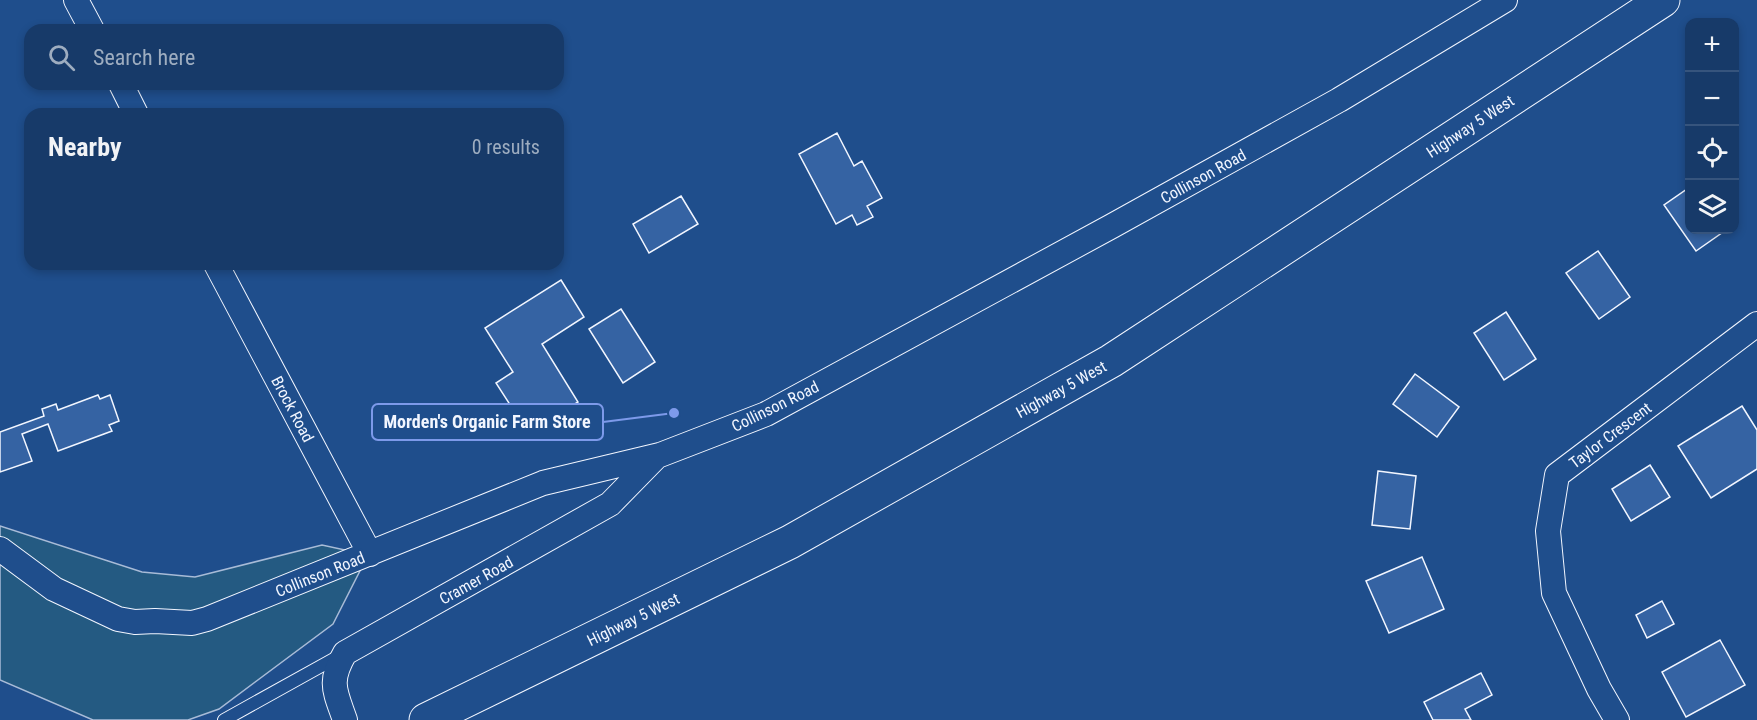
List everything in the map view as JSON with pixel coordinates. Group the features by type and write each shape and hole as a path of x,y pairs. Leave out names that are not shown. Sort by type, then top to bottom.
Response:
{"main road":[{"name":"Highway 5 West","path":"426,720 790,542 1111,361 1663,0"}],"street":[{"path":"76,0 89,24"},
{"name":"Collinson Road","path":"0,549 54,589 109,615 135,622 192,623 370,554 543,483 657,456 766,414 1112,226 1328,105 1505,0"},
{"path":"124,90 133,108"},
{"name":"Brock Road","path":"219,270 370,554"},
{"name":"Taylor Crescent","path":"1617,720 1599,689 1554,593 1548,531 1557,475 1757,324"},
{"name":"Cramer Road","path":"345,653 610,504 657,456"},
{"path":"345,653 337,667 333,685 345,720"}],"lane":[{"path":"224,720 345,653"}],"shaded area":[{"path":"0,526 142,572 195,577 322,545 368,555 333,624 219,709 188,720 93,720 0,680"}],"building":[{"path":"837,133 854,166 862,161 882,198 867,206 873,217 857,225 852,215 836,224 799,154"},
{"path":"1685,190 1685,234 1720,234 1696,251 1664,205"},
{"path":"681,196 698,224 649,253 633,224"},
{"path":"1598,251 1630,297 1599,319 1566,273"},
{"path":"561,280 584,317 542,344 578,402 529,434 496,383 513,372 485,328"},
{"path":"621,309 655,362 623,383 589,329"},
{"path":"1506,312 1536,359 1504,380 1474,333"},
{"path":"1415,374 1459,407 1437,437 1393,404"},
{"path":"98,395 100,399 110,395 119,421 109,425 112,431 58,451 48,424 22,434 32,461 0,472 0,432 44,416 42,409 56,404 58,410"},
{"path":"1742,406 1757,430 1757,469 1711,498 1678,446"},
{"path":"1650,465 1670,497 1631,521 1612,489"},
{"path":"1378,471 1416,476 1410,529 1372,525"},
{"path":"1422,557 1444,609 1389,633 1366,581"},
{"path":"1662,601 1674,624 1647,638 1636,615"},
{"path":"1720,640 1745,685 1686,717 1662,672"},
{"path":"1481,673 1492,695 1465,709 1471,720 1433,720 1424,702"}],"place":[{"name":"Morden's Organic Farm Store","path":"674,413"}]}
